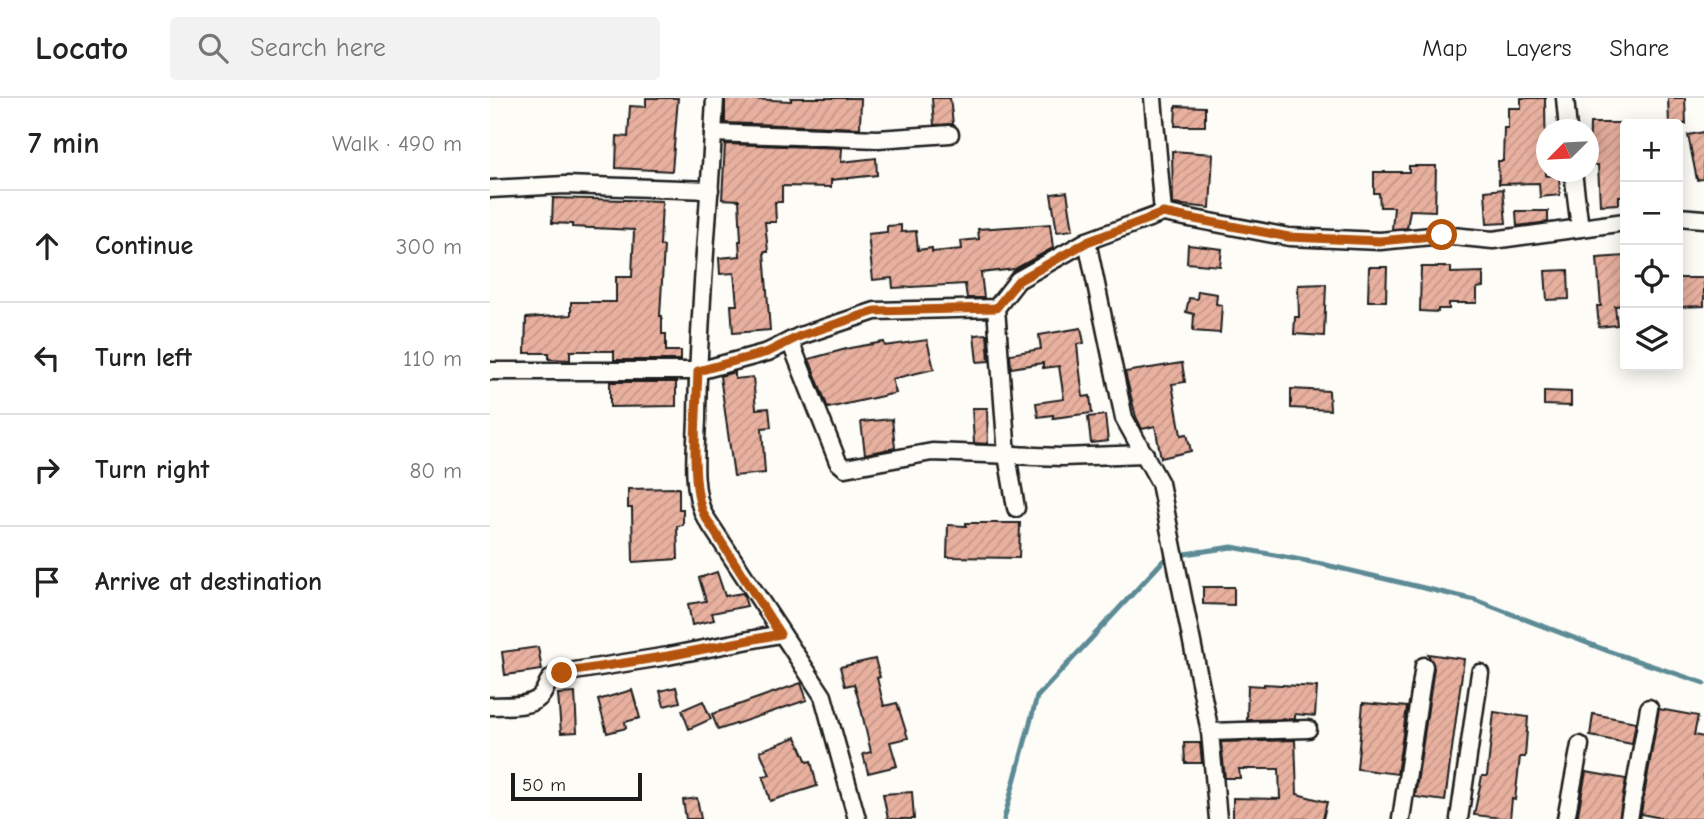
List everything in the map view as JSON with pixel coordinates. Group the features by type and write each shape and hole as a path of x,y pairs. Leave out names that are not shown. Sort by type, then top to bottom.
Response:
{"street":[{"path":"715,98 698,371 698,502 822,696 857,819"},
{"path":"1153,98 1163,213"},
{"path":"1565,98 1567,119"},
{"path":"713,133 878,139 950,134"},
{"path":"1574,182 1580,228"},
{"path":"490,189 565,186 710,190"},
{"path":"1016,508 1007,455 996,308 1018,281 1087,242 1163,213 1289,237 1380,241 1442,235 1493,240 1620,223"},
{"path":"1683,217 1704,219"},
{"path":"1087,242 1124,418 1160,482 1210,732 1218,819"},
{"path":"490,371 698,371 768,352 790,341 875,311 996,308"},
{"path":"790,341 838,462 845,468 932,452 1062,457 1145,454"},
{"path":"490,706 533,701 541,696 552,676 562,673 780,634"},
{"path":"1401,819 1424,666"},
{"path":"1459,819 1480,673"},
{"path":"1629,819 1649,708"},
{"path":"1210,732 1308,729"},
{"path":"1566,819 1580,745"}],"building":[{"path":"646,98 678,98 672,171 616,168 617,136 628,137 630,106 646,107"},
{"path":"725,98 791,101 791,98 861,98 860,128 725,123"},
{"path":"932,98 950,98 953,124 934,125"},
{"path":"1521,98 1545,98 1545,119 1536,119 1536,182 1559,182 1560,195 1540,197 1539,183 1499,184 1498,161 1503,161 1504,128 1508,128 1508,108 1521,108"},
{"path":"1668,98 1685,98 1686,124 1683,124 1683,119 1669,119"},
{"path":"1176,106 1205,107 1205,126 1175,126"},
{"path":"1599,123 1620,123 1619,204 1600,205"},
{"path":"1704,132 1704,179 1697,180 1688,135"},
{"path":"725,144 842,148 841,162 876,158 877,175 831,180 831,187 782,186 782,202 775,202 776,222 765,222 768,252 764,252 770,330 733,333 731,305 737,305 734,273 720,274 719,258 740,256 741,241 739,200 722,199"},
{"path":"1172,151 1213,154 1210,208 1173,204"},
{"path":"1409,166 1436,166 1435,211 1410,210 1407,228 1392,229 1394,207 1380,207 1379,193 1374,193 1374,172 1409,172"},
{"path":"1503,189 1506,223 1487,224 1485,191"},
{"path":"1067,192 1073,230 1057,232 1051,194"},
{"path":"553,198 662,201 662,334 666,334 666,351 681,351 681,360 614,360 614,351 570,351 570,360 549,359 549,353 525,353 526,318 571,315 571,302 616,302 616,277 632,277 634,230 572,227 572,224 552,223"},
{"path":"1516,211 1548,211 1548,222 1517,226"},
{"path":"1050,224 1053,248 1015,269 981,273 984,298 967,298 965,284 893,288 892,278 873,280 868,234 887,232 887,226 901,225 901,232 916,231 918,250 932,248 932,252 962,249 961,241 979,239 978,229"},
{"path":"1188,245 1222,249 1220,266 1187,263"},
{"path":"1620,256 1620,306 1615,306 1617,325 1599,327 1597,306 1601,306 1597,258"},
{"path":"1369,267 1387,267 1386,301 1368,301"},
{"path":"1421,267 1451,267 1451,273 1483,272 1483,287 1477,288 1477,303 1449,303 1449,309 1438,309 1438,312 1420,311"},
{"path":"1568,270 1569,299 1547,300 1545,271"},
{"path":"1683,278 1704,278 1704,306 1683,307"},
{"path":"1326,284 1324,336 1294,334 1295,317 1299,317 1298,285"},
{"path":"1198,291 1217,294 1216,304 1222,305 1220,333 1193,331 1194,314 1186,312 1189,298 1197,299"},
{"path":"1081,328 1084,343 1077,344 1083,397 1090,396 1092,413 1053,418 1053,415 1038,417 1036,403 1064,399 1059,366 1043,368 1043,363 1011,368 1010,354 1041,349 1039,335"},
{"path":"987,334 989,361 977,362 974,335"},
{"path":"927,340 934,369 892,379 896,393 828,408 809,359 884,342 885,346"},
{"path":"1182,363 1185,382 1172,384 1181,435 1187,434 1191,451 1161,458 1155,426 1142,429 1136,417 1125,372"},
{"path":"735,372 735,379 753,377 756,409 769,408 771,427 762,428 765,473 734,476 720,376"},
{"path":"610,382 676,382 676,406 610,407"},
{"path":"1291,389 1329,391 1330,410 1291,408"},
{"path":"1544,391 1571,392 1571,406 1544,405"},
{"path":"972,408 987,408 988,444 974,443"},
{"path":"1105,415 1108,441 1091,443 1088,417"},
{"path":"892,419 895,448 865,454 861,422"},
{"path":"679,488 679,509 683,509 683,525 677,526 678,559 633,562 632,508 628,508 628,489"},
{"path":"966,523 1020,523 1019,558 947,557 948,525 966,526"},
{"path":"717,572 725,596 743,593 747,606 712,613 714,620 692,625 688,604 706,601 699,578"},
{"path":"1203,587 1234,587 1234,605 1203,604"},
{"path":"538,647 542,670 505,675 502,652"},
{"path":"1428,654 1464,659 1445,801 1415,797 1434,668"},
{"path":"875,659 884,706 897,703 908,738 890,742 897,766 868,773 863,754 871,752 861,709 854,684 845,686 840,667"},
{"path":"801,683 807,700 718,730 712,714"},
{"path":"1248,685 1317,687 1315,716 1295,714 1295,719 1247,720"},
{"path":"676,687 680,702 664,706 660,691"},
{"path":"632,690 640,718 625,722 626,728 607,733 598,700"},
{"path":"575,693 577,732 561,733 558,694"},
{"path":"703,701 711,719 689,729 682,710"},
{"path":"1363,703 1407,707 1397,774 1357,769"},
{"path":"1659,709 1698,716 1694,735 1704,737 1704,819 1666,819 1641,814 1640,819"},
{"path":"1494,712 1528,717 1525,757 1520,757 1510,819 1474,815 1482,776 1487,776"},
{"path":"1593,714 1636,722 1632,744 1590,736"},
{"path":"796,737 807,762 811,761 817,786 770,801 763,777 770,775 760,751"},
{"path":"1295,740 1297,794 1327,802 1323,819 1233,819 1233,798 1280,799 1279,769 1239,769 1240,778 1225,778 1221,742"},
{"path":"1184,743 1200,743 1202,763 1185,763"},
{"path":"1586,772 1626,779 1619,819 1577,819"},
{"path":"912,792 914,819 888,819 883,794"},
{"path":"697,798 701,819 686,819 683,800"}],"waterway":[{"path":"1004,819 1037,697 1163,561 1185,554 1232,547 1322,564 1475,600 1608,651 1704,683"}],"route":[{"path":"562,673 780,634 698,502 698,371 768,352 800,336 875,311 996,308 1018,281 1087,242 1163,213 1289,237 1380,241 1442,235"}]}
